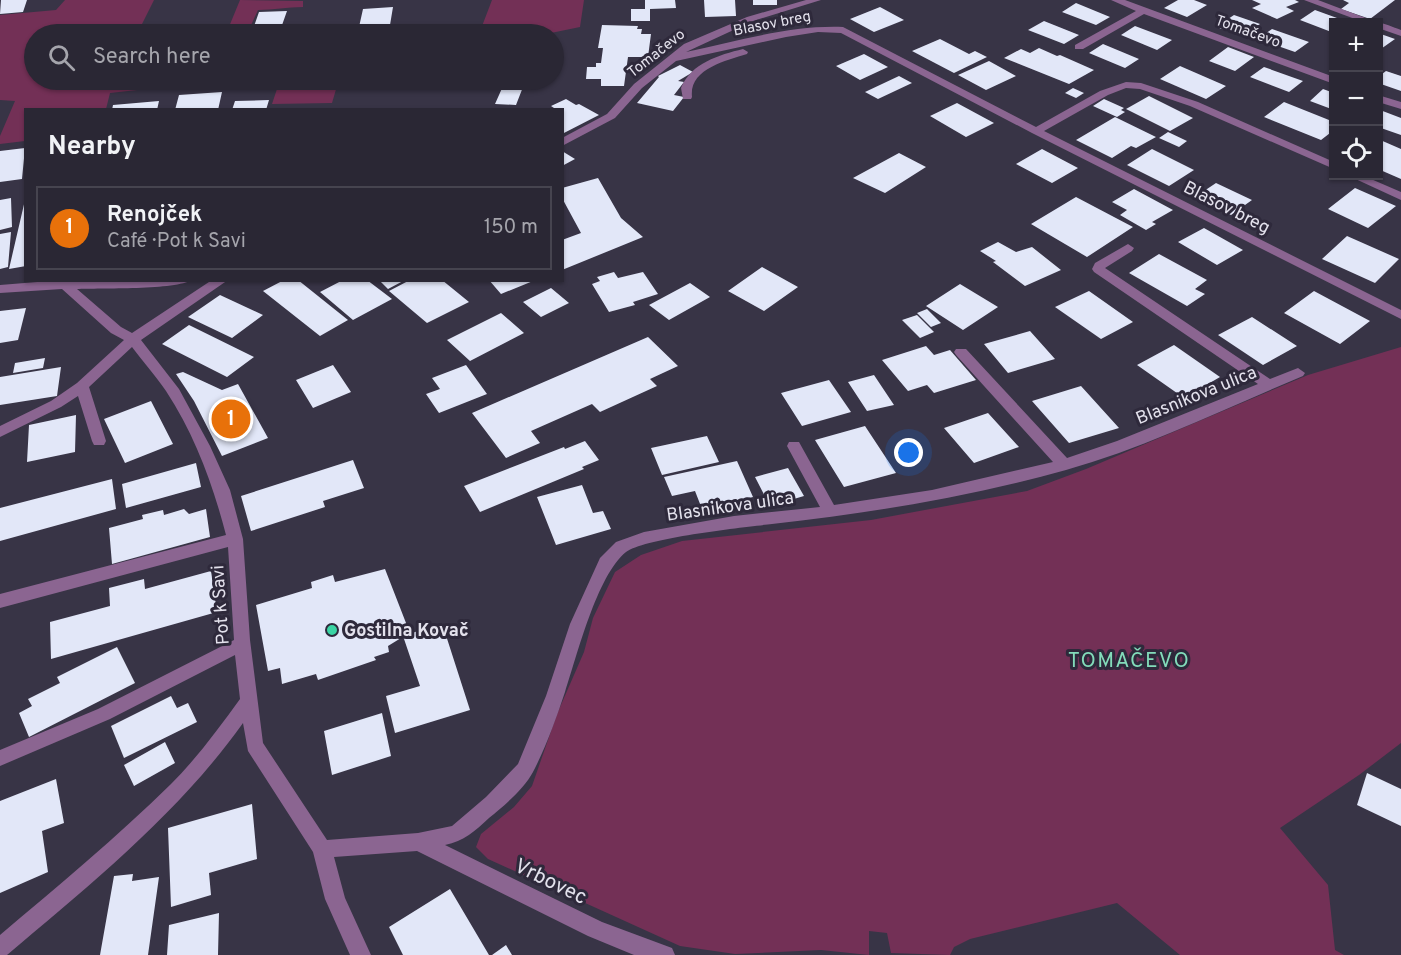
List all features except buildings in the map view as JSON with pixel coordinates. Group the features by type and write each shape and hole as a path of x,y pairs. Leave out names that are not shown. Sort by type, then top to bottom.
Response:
{"street":[{"name":"Tomačevo","path":"564,142 611,116 638,86 688,46 729,27 816,0"},
{"name":"Tomačevo","path":"1116,0 1329,79"},
{"path":"1309,0 1360,18"},
{"path":"1078,47 1144,10"},
{"path":"1383,27 1401,33"},
{"name":"Blasov breg","path":"670,60 818,29 843,30 1036,131 1401,315"},
{"path":"687,97 686,86 694,74 724,58 761,47 760,40"},
{"path":"1036,131 1114,89 1137,83 1173,96 1329,164"},
{"path":"1383,100 1401,106"},
{"path":"1364,180 1401,196"},
{"path":"1128,248 1104,261 1098,269 1271,386"},
{"path":"0,289 43,282 149,284 167,282"},
{"path":"0,432 56,404 82,386 133,339 219,282"},
{"name":"Pot k Savi","path":"64,284 116,330 133,339 172,390 203,446 222,490 236,539 242,644 254,745 322,849 335,899 361,955"},
{"path":"961,352 1064,465"},
{"name":"Blasnikova ulica","path":"322,849 418,842 457,834 493,803 525,769 555,696 578,624 606,562 622,546 644,538 734,522 830,512 932,496 1064,465 1122,445 1271,386 1298,373"},
{"path":"82,386 99,441"},
{"path":"794,446 830,512"},
{"path":"0,601 236,539"},
{"path":"0,758 104,714 242,644"},
{"path":"0,948 85,876 179,789 248,703"},
{"name":"Vrbovec","path":"418,842 595,929 665,955"}],"shaded area":[{"path":"65,0 154,0 142,24 24,24 24,90 137,90 110,93 106,108 24,108 24,141 0,144 0,136 15,101 0,100 0,15 56,10"},
{"path":"240,0 303,1 303,7 258,10 252,24 230,24"},
{"path":"492,0 584,0 580,27 564,30 564,24 483,24"},
{"path":"277,90 336,90 332,103 272,104"},
{"path":"1401,347 1401,743 1359,775 1280,828 1328,885 1335,950 1344,955 1180,955 1117,903 970,939 954,947 950,955 891,953 887,933 869,931 869,955 821,950 735,954 680,946 488,859 476,847 481,834 514,807 532,786 557,714 584,652 593,618 615,572 641,555 682,541 871,520 1027,491 1086,469 1308,375"}],"place":[{"name":"Renojček","path":"231,419"},
{"name":"Gostilna Kovač","path":"332,630"}],"district":[{"name":"TOMAČEVO","path":"1129,660"}]}
